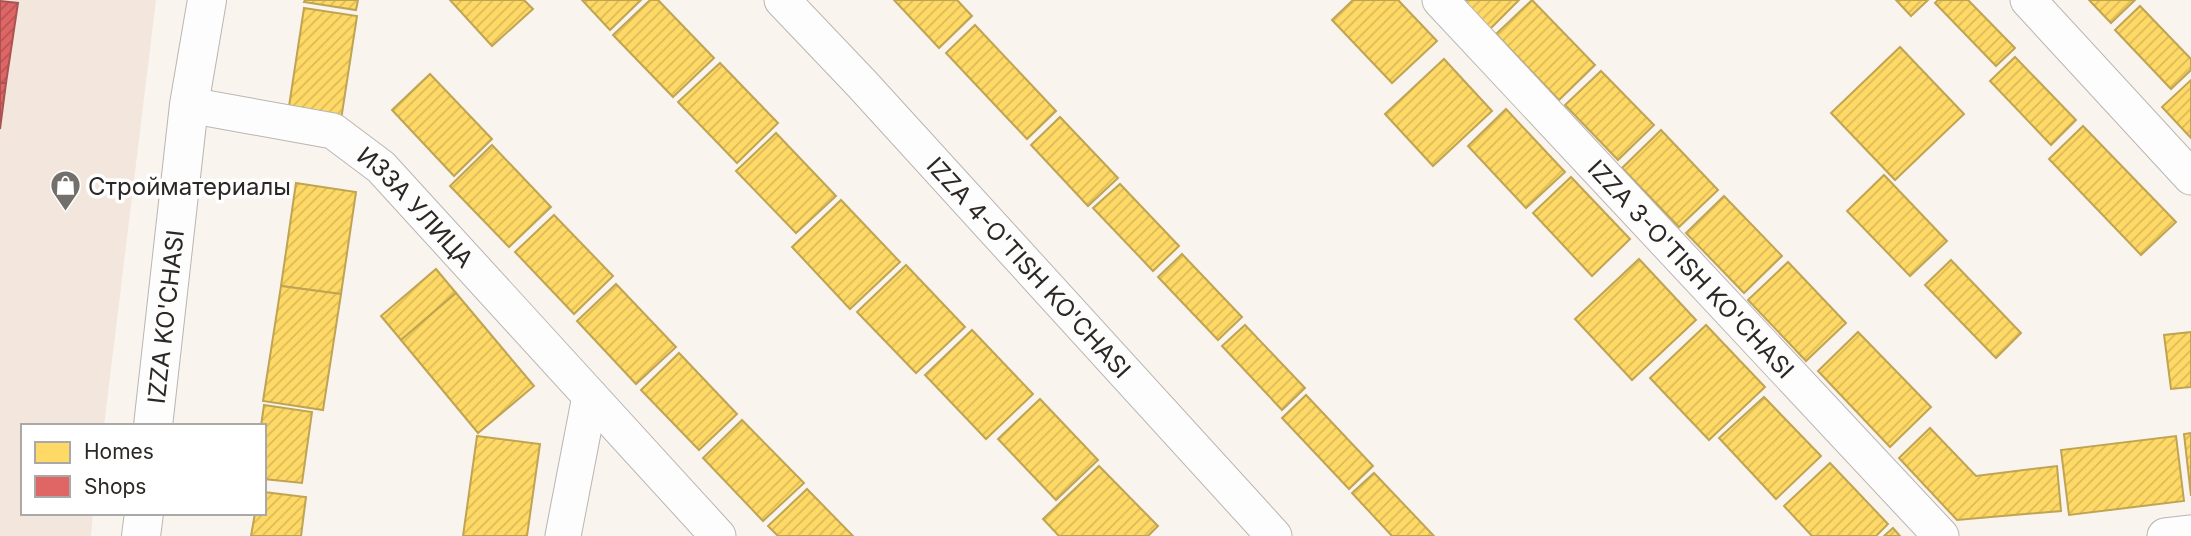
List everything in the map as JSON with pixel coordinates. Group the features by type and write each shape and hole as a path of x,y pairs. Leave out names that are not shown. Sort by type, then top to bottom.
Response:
{"main road":[{"name":"IZZA KO'CHASI","path":"153,424 190,105 207,0"},
{"path":"141,536 144,515"}],"street":[{"name":"IZZA 4-O'TISH KO'CHASI","path":"782,0 1274,536"},
{"name":"IZZA 3-O'TISH KO'CHASI","path":"1440,0 1941,536"},
{"path":"2028,0 2191,177"},
{"name":"ИЗЗА УЛИЦА","path":"190,105 333,131 382,167 718,536"},
{"path":"563,536 590,396"},
{"path":"2165,536 2191,533"}],"shaded area":[{"name":"Стройматериалы","path":"0,0 156,0 104,424 21,424 21,515 93,515 91,536 0,536"}],"building: Homes":[{"path":"358,0 356,10 304,2"},
{"path":"450,0 524,0 533,9 492,46"},
{"path":"582,0 641,0 610,30"},
{"path":"650,0 658,0 714,58 673,97 613,35"},
{"path":"894,0 957,0 972,16 939,48"},
{"path":"1353,0 1398,0 1437,41 1392,83 1332,20"},
{"path":"1458,0 1519,0 1488,31"},
{"path":"1532,0 1595,65 1559,100 1496,34"},
{"path":"1896,0 1928,0 1911,16"},
{"path":"1938,0 1968,0 2015,48 1996,66 1935,3"},
{"path":"2089,0 2135,0 2111,23"},
{"path":"2140,6 2191,59 2191,70 2171,89 2115,30"},
{"path":"304,8 357,16 341,120 288,113"},
{"path":"975,25 1056,111 1027,139 946,53"},
{"path":"1900,47 1964,114 1895,180 1831,113"},
{"path":"2015,57 2076,120 2051,145 1990,81"},
{"path":"1444,59 1492,111 1433,166 1385,114"},
{"path":"720,63 778,123 737,163 678,102"},
{"path":"1601,71 1654,125 1618,160 1565,105"},
{"path":"430,74 492,139 454,176 392,110"},
{"path":"2191,80 2191,138 2162,107"},
{"path":"1506,109 1565,172 1526,208 1468,146"},
{"path":"1060,117 1118,178 1088,206 1031,145"},
{"path":"2083,126 2176,222 2141,255 2049,159"},
{"path":"1661,130 1718,190 1679,227 1622,168"},
{"path":"776,133 836,196 796,233 736,171"},
{"path":"492,145 551,207 509,247 450,186"},
{"path":"1884,175 1947,241 1910,276 1847,211"},
{"path":"1571,177 1630,239 1592,276 1533,213"},
{"path":"296,183 356,192 341,294 281,286"},
{"path":"1120,184 1179,246 1153,271 1093,208"},
{"path":"1724,196 1782,256 1744,293 1686,233"},
{"path":"841,200 900,262 850,309 792,247"},
{"path":"554,215 613,276 574,314 515,252"},
{"path":"1182,254 1242,317 1218,340 1158,277"},
{"path":"1639,259 1696,320 1632,380 1575,319"},
{"path":"1951,260 2021,333 1996,358 1925,285"},
{"path":"1788,262 1846,323 1806,361 1748,300"},
{"path":"906,265 965,327 916,373 857,312"},
{"path":"436,269 456,293 401,340 381,316"},
{"path":"616,284 676,347 636,384 577,321"},
{"path":"281,286 341,294 323,410 263,401"},
{"path":"456,293 534,386 478,433 401,340"},
{"path":"1245,325 1305,388 1282,410 1222,346"},
{"path":"1706,325 1765,387 1709,440 1650,378"},
{"path":"972,330 1033,394 986,439 925,375"},
{"path":"1858,332 1931,407 1890,447 1818,371"},
{"path":"2191,332 2191,387 2171,389 2164,335"},
{"path":"679,353 737,414 699,450 641,390"},
{"path":"1306,395 1373,466 1349,489 1282,418"},
{"path":"1764,397 1821,456 1776,499 1719,438"},
{"path":"1040,399 1098,460 1056,500 998,439"},
{"path":"264,405 312,412 302,483 266,479 266,424 261,424"},
{"path":"742,420 804,483 763,521 703,458"},
{"path":"1930,428 1976,476 2057,466 2061,511 1957,520 1899,458"},
{"path":"2191,433 2191,496 2184,434"},
{"path":"477,436 540,444 527,536 463,536"},
{"path":"2176,436 2184,501 2069,515 2061,450"},
{"path":"1830,463 1888,524 1876,536 1812,536 1784,506"},
{"path":"1099,466 1158,526 1148,536 1059,536 1043,519"},
{"path":"1374,473 1434,536 1392,536 1352,493"},
{"path":"807,489 853,536 778,536 768,526"},
{"path":"266,492 306,497 301,536 251,536 255,515 266,515"},
{"path":"1893,528 1900,536 1884,536"}],"building: Shops":[{"path":"0,1 18,3 6,83 0,83"},
{"path":"0,83 6,83 0,129"}],"place":[{"name":"Стройматериалы","path":"65,213"}]}
